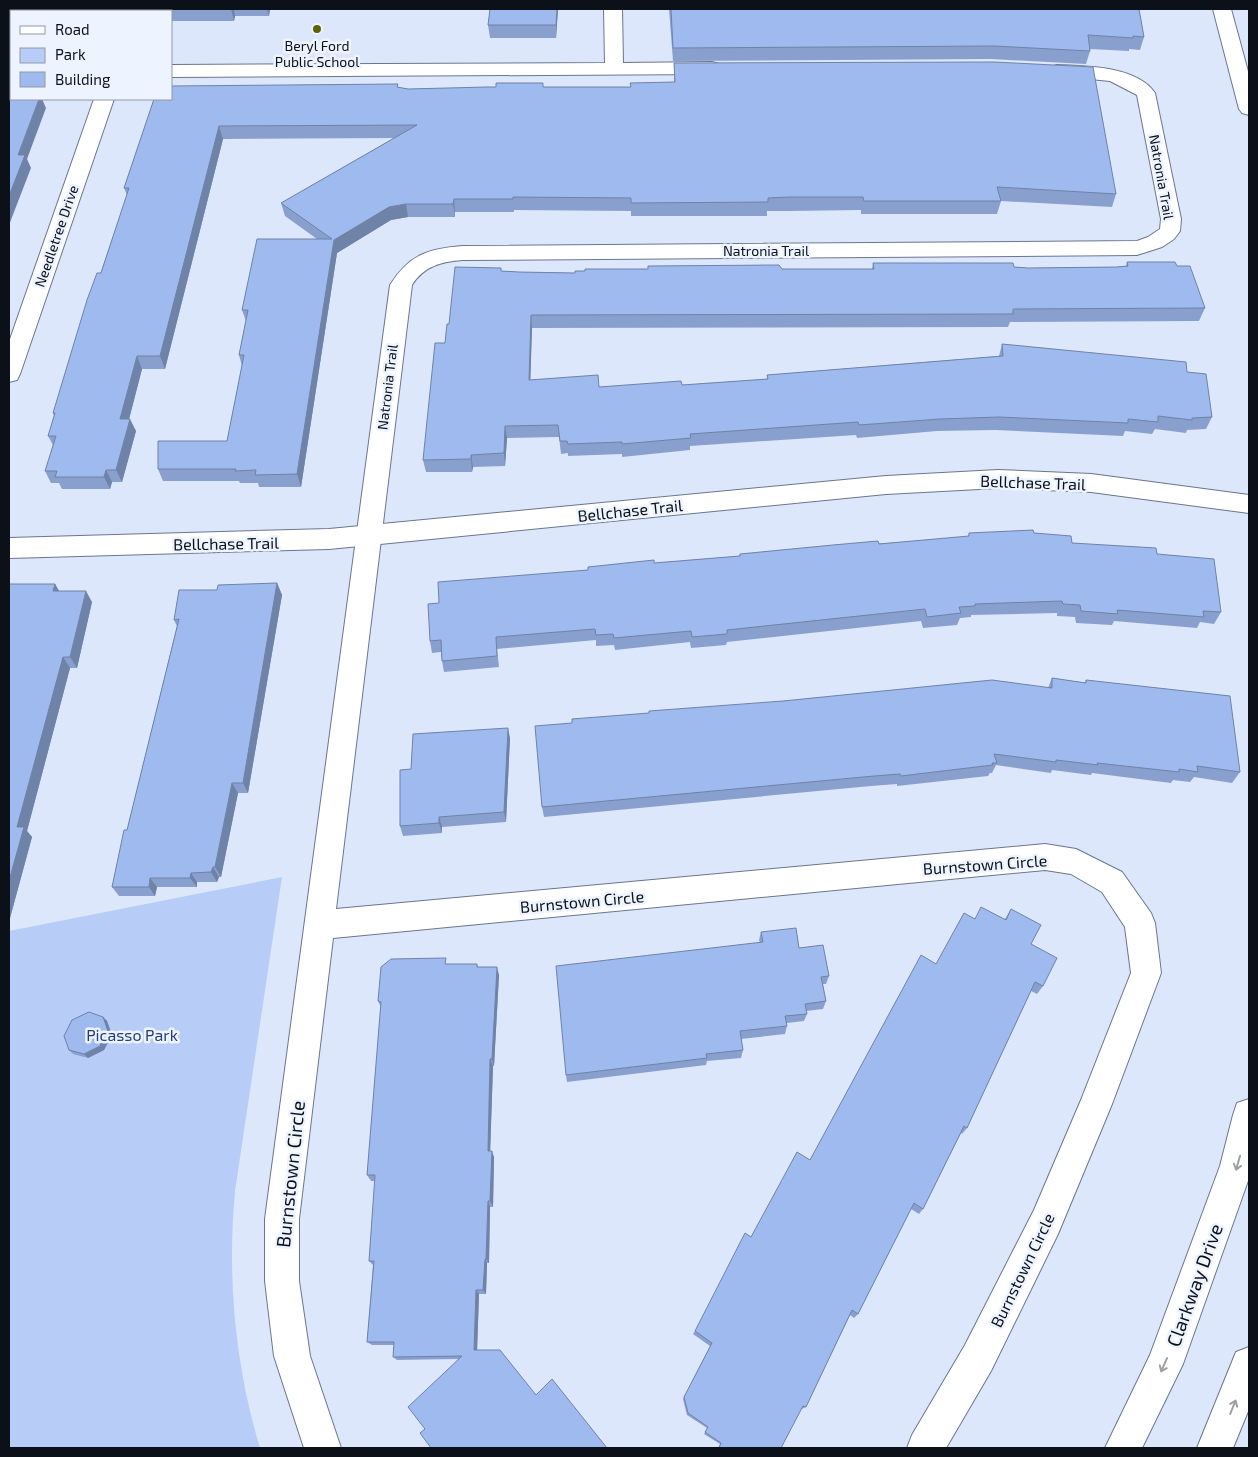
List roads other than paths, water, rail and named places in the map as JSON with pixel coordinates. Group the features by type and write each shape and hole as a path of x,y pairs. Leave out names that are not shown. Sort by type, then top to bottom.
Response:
{"street":[{"path":"613,9 614,68"},
{"path":"1222,9 1249,109"},
{"path":"172,71 733,68"},
{"name":"Natronia Trail","path":"368,536 400,285 407,272 422,261 439,255 482,252 1137,248 1149,246 1161,240 1170,231 1171,219 1146,93 1135,84 1119,76 1103,73 1040,70"},
{"name":"Needletree Drive","path":"9,374 104,100"},
{"name":"Bellchase Trail","path":"9,548 312,541 886,485 998,478 1091,483 1249,504"},
{"name":"Burnstown Circle","path":"322,1448 292,1356 282,1281 282,1219 368,536"},
{"name":"Burnstown Circle","path":"320,925 1045,856 1076,862 1112,882 1140,923 1146,973 1096,1104 1046,1222 978,1358 925,1448"},
{"name":"Clarkway Drive","path":"1123,1448 1164,1364 1237,1166 1249,1115"},
{"path":"1216,1448 1249,1365"}],"place":[{"name":"Beryl Ford Public School","path":"317,29"}],"park label":[{"name":"Picasso Park","path":"132,1034"}]}
